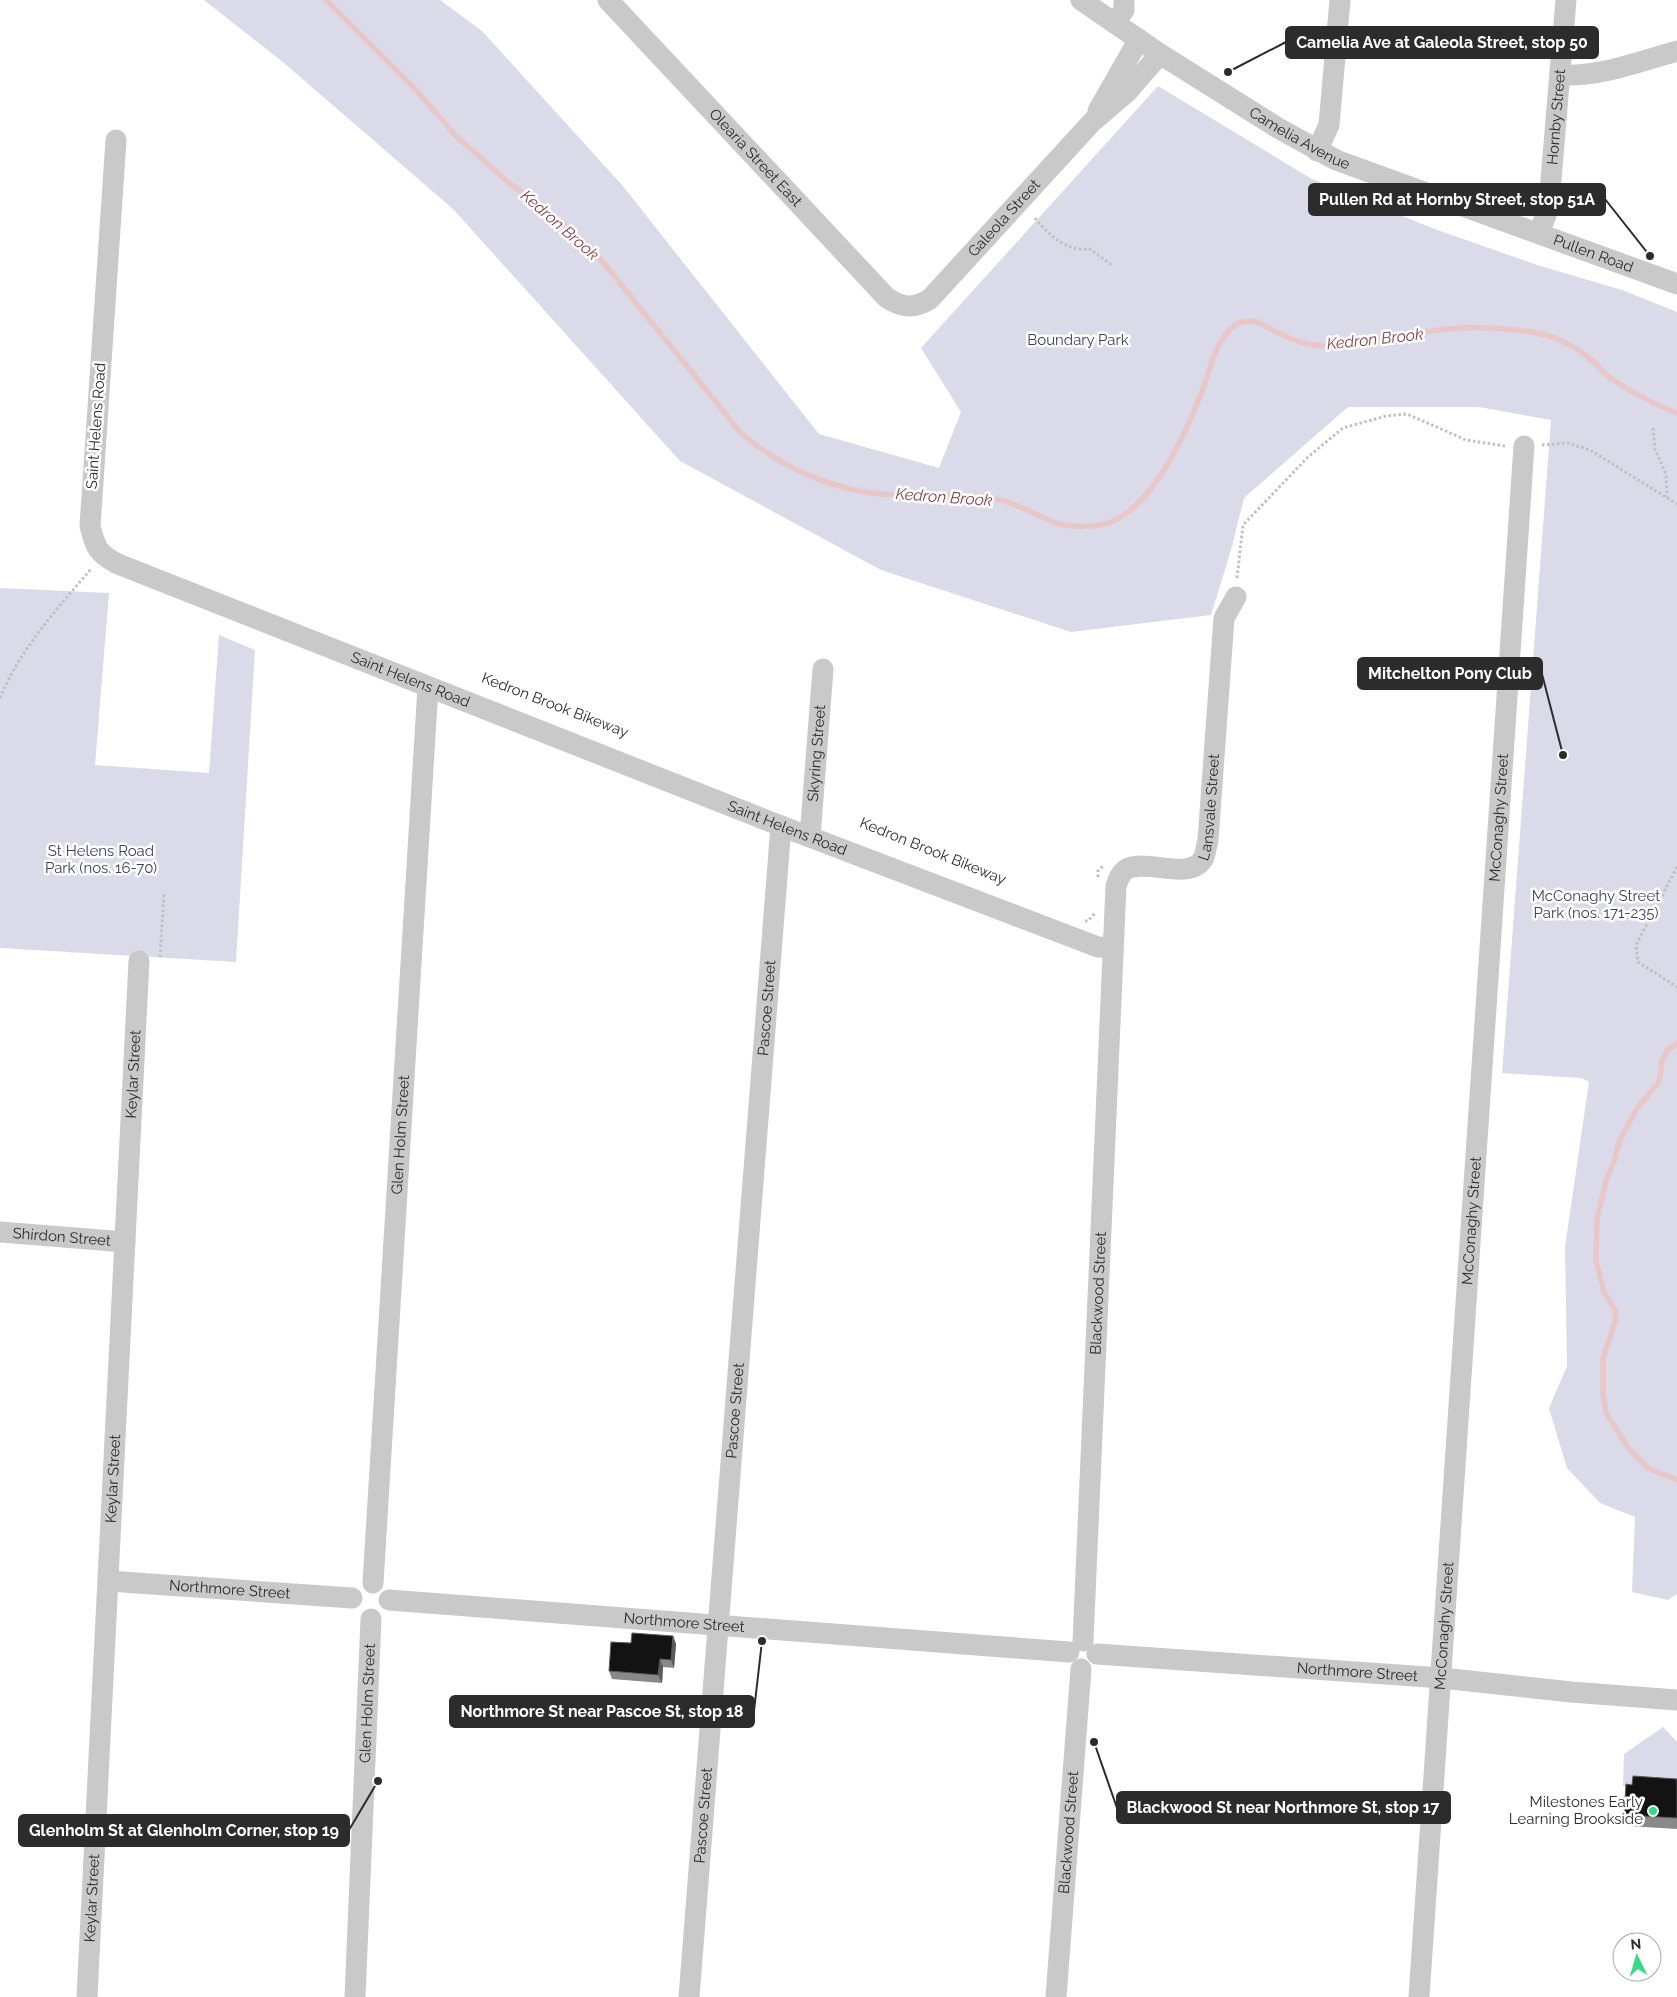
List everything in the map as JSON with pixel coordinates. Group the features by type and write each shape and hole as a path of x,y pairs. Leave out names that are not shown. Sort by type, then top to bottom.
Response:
{"street":[{"name":"Olearia Street East","path":"608,0 887,298 898,305 910,307"},
{"name":"Camelia Avenue","path":"1081,0 1160,54 1317,151 1336,160 1539,234"},
{"path":"1115,23 1124,10 1124,0"},
{"path":"1317,151 1329,125 1340,0"},
{"name":"Hornby Street","path":"1539,234 1546,215 1550,192 1566,0"},
{"name":"Galeola Street","path":"1092,122 1139,39"},
{"path":"1560,76 1580,76 1598,73 1677,52"},
{"name":"Galeola Street","path":"910,307 930,299 1092,122 1128,92 1160,54"},
{"name":"Saint Helens Road","path":"116,140 90,526 94,542 102,556 781,826 1098,946 1113,948"},
{"name":"Pullen Road","path":"1539,234 1677,284"},
{"name":"McConaghy Street","path":"1419,1997 1524,446"},
{"name":"Lansvale Street","path":"1126,869 1136,867 1187,869 1196,866 1203,859 1208,840 1224,618 1236,597"},
{"name":"Skyring Street","path":"810,836 823,670"},
{"name":"Glen Holm Street","path":"373,1583 428,686"},
{"name":"Pascoe Street","path":"689,1997 781,826"},
{"path":"1113,948 1116,886 1119,877 1126,869"},
{"name":"Blackwood Street","path":"1056,1997 1083,1654 1113,948"},
{"name":"Keylar Street","path":"87,1997 139,961"},
{"name":"Shirdon Street","path":"0,1232 125,1242"},
{"name":"Northmore Street","path":"108,1581 352,1598"},
{"path":"373,1583 383,1588 389,1600 384,1613 371,1619 363,1617 356,1612 352,1598 360,1586 373,1583"},
{"name":"Northmore Street","path":"389,1600 1083,1654 1442,1678 1571,1692 1677,1700"},
{"name":"Glen Holm Street","path":"355,1997 371,1619"}],"path":[{"path":"1035,218 1048,234 1063,244 1081,250 1090,249 1113,266"},
{"path":"1236,597 1242,525 1308,457 1343,428 1386,416 1407,414 1466,440 1495,446 1568,443 1583,448 1677,504"},
{"path":"1653,428 1655,449 1666,474 1667,497"},
{"path":"0,698 11,672 59,607 102,556"},
{"path":"1098,879 1101,866 1126,869"},
{"path":"1677,867 1636,945 1638,962 1666,982 1677,987"},
{"path":"160,957 164,893"},
{"path":"1078,922 1088,921 1092,917 1096,904"}],"green space":[{"path":"204,0 440,0 482,31 622,185 819,434 939,468 961,412 921,348 1158,86 1312,179 1432,228 1537,265 1622,290 1677,312 1677,1594 1668,1600 1632,1592 1635,1517 1600,1503 1567,1468 1549,1408 1567,1366 1565,1247 1589,1082 1582,1078 1502,1073 1551,420 1479,407 1348,407 1244,498 1231,550 1211,615 1071,632 881,570 680,461 453,209 284,63"},
{"name":"St Helens Road Park (nos. 16-70)","path":"0,588 109,593 95,765 209,773 219,635 255,650 236,962 0,948"},
{"path":"1663,1727 1677,1742 1677,1790 1623,1786 1624,1754"}],"building":[{"path":"632,1633 673,1636 671,1660 660,1659 658,1675 609,1671 611,1642 631,1643"},
{"name":"Milestones Early Learning Brookside","path":"1633,1776 1677,1779 1677,1818 1624,1815 1626,1784 1632,1785"}],"waterway":[{"name":"Kedron Brook","path":"326,0 416,90 456,136 508,182 566,226 594,251 740,432 756,445 792,468 832,484 853,490 895,495 982,497 994,499 1010,503 1064,525 1091,526 1111,522 1141,501 1154,485 1177,448 1186,429 1217,348 1227,332 1239,323 1246,321 1255,321 1299,342 1328,346 1355,345 1434,331 1464,328 1508,329 1537,333 1558,339 1573,347 1594,362 1610,378 1660,406 1677,413"},
{"name":"Kedron Brook","path":"1677,1043 1667,1051 1662,1061 1659,1082 1637,1108 1619,1142 1615,1159 1606,1181 1597,1219 1596,1260 1604,1292 1615,1310 1616,1319 1603,1358 1603,1394 1606,1413 1629,1449 1648,1468 1677,1480"}],"place":[{"name":"Camelia Ave at Galeola Street, stop 50","path":"1228,72"},
{"name":"Pullen Rd at Hornby Street, stop 51A","path":"1650,256"},
{"name":"Mitchelton Pony Club","path":"1563,755"},
{"name":"Northmore St near Pascoe St, stop 18","path":"762,1641"},
{"name":"Blackwood St near Northmore St, stop 17","path":"1094,1742"},
{"name":"Glenholm St at Glenholm Corner, stop 19","path":"378,1781"},
{"name":"Milestones Early Learning Brookside","path":"1653,1811"}],"park label":[{"name":"Boundary Park","path":"1078,340"},
{"name":"McConaghy Street Park (nos. 171-235)","path":"1596,904"}]}
